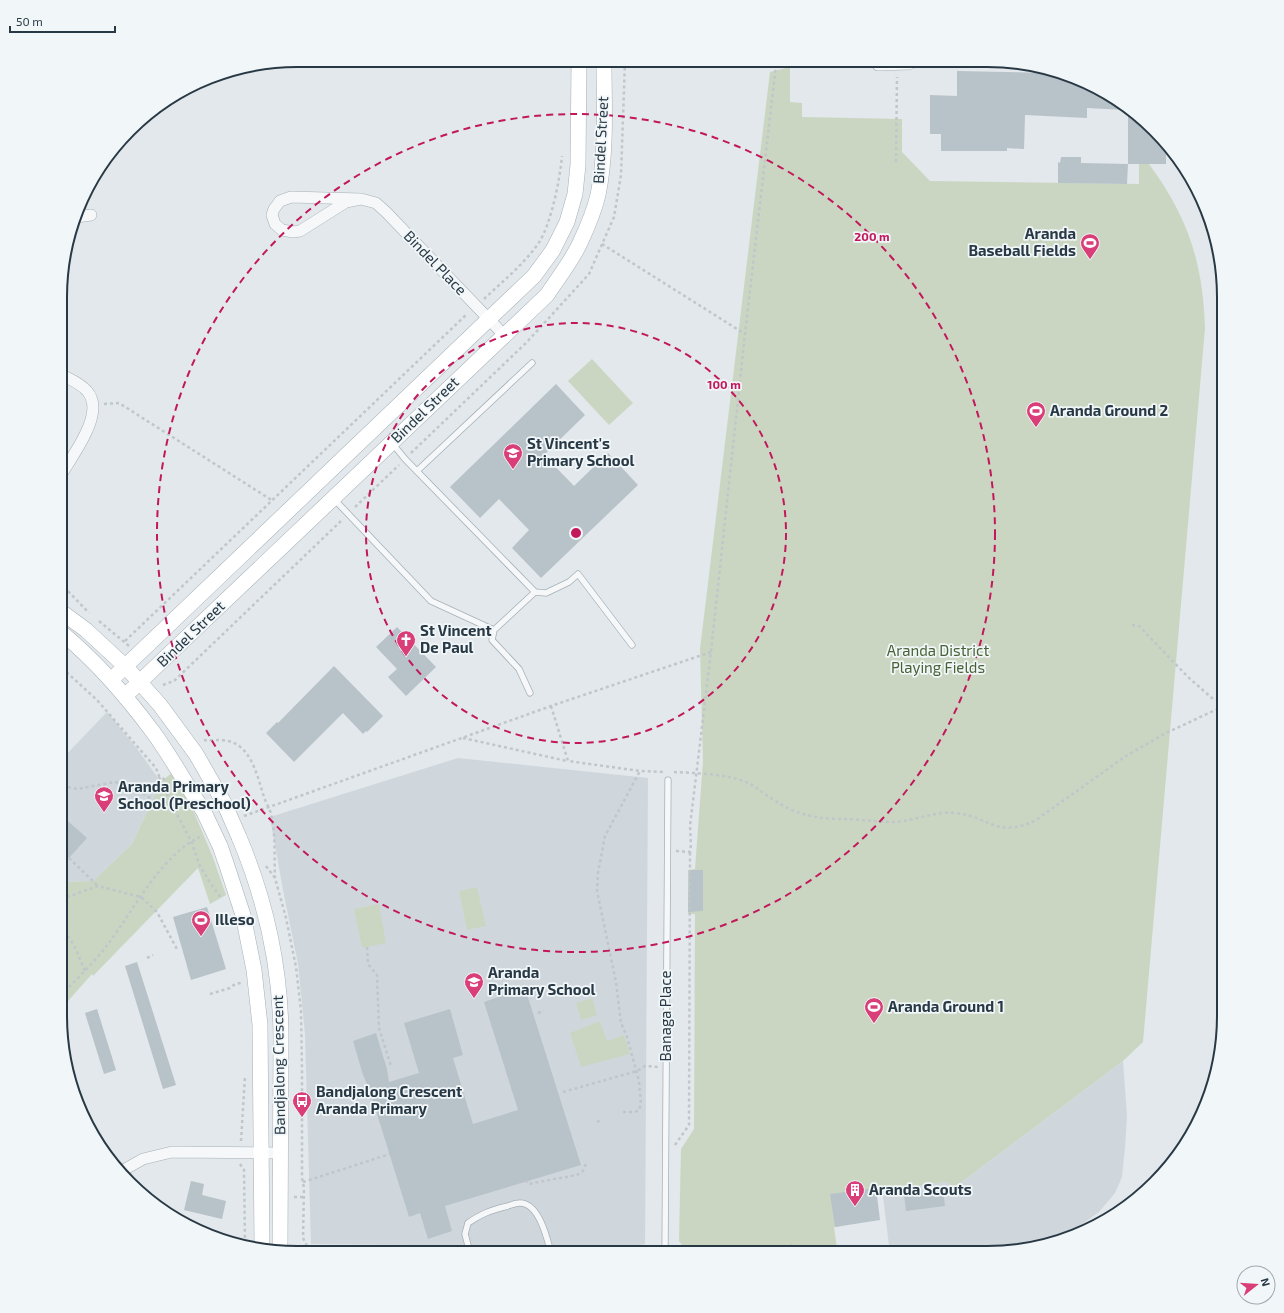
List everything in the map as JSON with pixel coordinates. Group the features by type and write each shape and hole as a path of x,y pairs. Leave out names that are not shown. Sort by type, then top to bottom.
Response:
{"street":[{"name":"Bindel Street","path":"111,680 534,276 553,250 567,222 576,187 578,158 571,67"},
{"name":"Bindel Street","path":"125,696 547,295 570,260 583,236 598,195 603,162 604,67"},
{"name":"Bindel Place","path":"361,199 346,202 300,230 293,232 282,230 275,224 272,215 274,209 280,201 291,197 361,199 376,203 504,335"},
{"path":"82,216 91,215"},
{"path":"564,228 583,236"},
{"path":"67,378 76,382 88,392 92,404 93,414 89,426 67,465"},
{"path":"377,426 391,442"},
{"path":"238,560 254,573"},
{"name":"Bandjalong Crescent","path":"67,616 86,630 126,667 160,705 196,754 224,803 249,861 266,918 274,955 280,1006 280,1246"},
{"name":"Bandjalong Crescent","path":"67,638 85,653 125,696 154,734 204,812 220,846 243,915 254,970 260,1025 262,1243"},
{"path":"125,1169 143,1159 172,1152 280,1153"}],"lane":[{"path":"417,472 532,363"},
{"path":"391,442 417,472 534,592 546,593 555,590 578,574 632,645"},
{"path":"333,498 431,601 494,630"},
{"path":"530,693 518,669 492,640 494,630 534,592"},
{"name":"Banaga Place","path":"664,1246 668,780"},
{"path":"468,1246 465,1234 468,1223 481,1213 520,1203 534,1210 540,1220 549,1246"}],"path":[{"path":"620,175 625,67"},
{"path":"675,1153 675,1145 689,1125 690,826 711,652 744,334 776,67"},
{"path":"891,67 892,73 897,74 896,162"},
{"path":"98,620 125,641 476,306 518,268 539,243 549,220 563,152"},
{"path":"602,244 744,334"},
{"path":"92,404 118,402 272,501"},
{"path":"67,592 92,615"},
{"path":"1132,625 1139,626 1188,677 1213,699 1217,699"},
{"path":"238,819 551,706 711,652"},
{"path":"67,673 97,700 156,768 171,803 191,841 200,866 223,900"},
{"path":"163,685 174,681"},
{"path":"551,706 568,761"},
{"path":"697,773 745,782 788,808 802,814 818,818 895,822 938,813 955,813 970,816 996,826 1012,828 1036,820 1126,756 1166,733 1217,709"},
{"path":"463,738 568,761 640,771 605,836 598,873 598,891 616,982 621,1023 627,1037 637,1071 641,1097 639,1110 635,1112 623,1112"},
{"path":"204,740 229,741 248,754 255,768 271,813 275,878"},
{"path":"159,776 169,782"},
{"path":"68,787 77,789 115,782 132,787 155,801 171,803"},
{"path":"67,990 107,945 170,860 191,841 204,834"},
{"path":"668,850 690,852"},
{"path":"69,858 98,886 141,898 157,912 178,951"},
{"path":"67,897 98,886"},
{"path":"67,935 74,946 85,971"},
{"path":"367,947 368,964 377,975 379,1028 391,1066"},
{"path":"147,958 153,955"},
{"path":"210,994 241,983 240,976"},
{"path":"538,1012 544,1011"},
{"path":"563,1092 637,1071 645,1066 666,1067"},
{"path":"245,1069 240,1164 244,1170 245,1240"},
{"path":"597,1122 601,1120"},
{"path":"303,1182 390,1154"},
{"path":"526,1180 528,1184 577,1175 583,1171 587,1161"},
{"path":"786,1246 796,1246"}],"shaded area":[{"name":"Aranda Primary School (Preschool)","path":"107,712 135,746 161,782 132,844 93,881 67,882 67,754"},
{"name":"Aranda Primary School","path":"458,758 648,778 645,1244 633,1246 522,1246 311,1244 305,1034 298,964 270,817"},
{"path":"1123,1061 1127,1116 1122,1177 1115,1193 1099,1212 1079,1226 1061,1234 1032,1242 1002,1246 889,1246 882,1189 946,1182 955,1187"}],"green space":[{"name":"Aranda District Playing Fields","path":"790,67 790,102 802,103 802,117 902,119 902,152 930,181 1139,184 1139,164 1149,164 1174,203 1191,242 1201,282 1205,328 1143,1042 1123,1061 955,1187 946,1182 839,1195 843,1226 834,1227 837,1246 682,1246 679,1241 681,1149 694,1129 695,914 688,914 688,870 695,869 703,761 700,649 770,72"},
{"path":"592,359 633,403 609,425 568,381"},
{"path":"174,771 185,791 212,855 226,895 210,904 198,868 93,976 92,974 67,1002 67,882 93,881 132,844 161,782"},
{"path":"477,887 486,926 467,930 459,891"},
{"path":"379,904 386,943 362,948 354,909"},
{"path":"592,998 597,1015 581,1020 576,1003"},
{"path":"600,1021 607,1041 624,1035 630,1054 581,1067 570,1033"}],"building":[{"path":"957,71 1039,73 1061,79 1089,91 1120,110 1087,108 1087,118 1025,115 1024,149 1007,148 1007,151 941,151 941,134 930,134 930,95 957,96"},
{"path":"1128,116 1150,134 1160,145 1166,153 1166,164 1128,164"},
{"path":"1061,157 1081,157 1081,163 1128,164 1127,184 1058,183 1058,162 1060,163"},
{"name":"St Vincent's Primary School","path":"556,384 585,415 544,455 574,486 608,453 638,485 541,578 512,548 529,530 499,499 480,518 450,487"},
{"name":"St Vincent De Paul","path":"397,627 436,667 406,696 388,677 397,669 376,647"},
{"path":"334,666 383,716 363,734 343,713 294,762 266,733 277,722 278,723"},
{"path":"67,820 87,838 69,858 67,856"},
{"path":"689,870 703,870 703,911 688,912"},
{"path":"207,907 226,969 191,980 173,917"},
{"path":"137,962 176,1085 163,1089 125,966"},
{"path":"525,988 581,1165 445,1206 452,1231 428,1239 420,1213 409,1217 353,1041 376,1033 387,1069 389,1082 419,1073 404,1023 450,1009 463,1055 453,1058 473,1124 518,1110 484,1002"},
{"path":"97,1009 116,1070 104,1074 85,1013"},
{"path":"191,1181 204,1184 202,1195 226,1201 222,1219 184,1210"},
{"name":"Aranda Scouts","path":"876,1188 880,1220 835,1227 830,1194"},
{"path":"943,1190 945,1206 906,1211 904,1195"}],"place":[{"name":"Aranda Baseball Fields","path":"1090,260"},
{"name":"Aranda Ground 2","path":"1036,428"},
{"name":"St Vincent's Primary School","path":"513,470"},
{"name":"St Vincent De Paul","path":"406,657"},
{"name":"Aranda Primary School (Preschool)","path":"104,813"},
{"name":"Illeso","path":"201,937"},
{"name":"Aranda Primary School","path":"474,999"},
{"name":"Aranda Ground 1","path":"874,1024"},
{"name":"Bandjalong Crescent Aranda Primary","path":"302,1118"},
{"name":"Aranda Scouts","path":"855,1207"}]}
